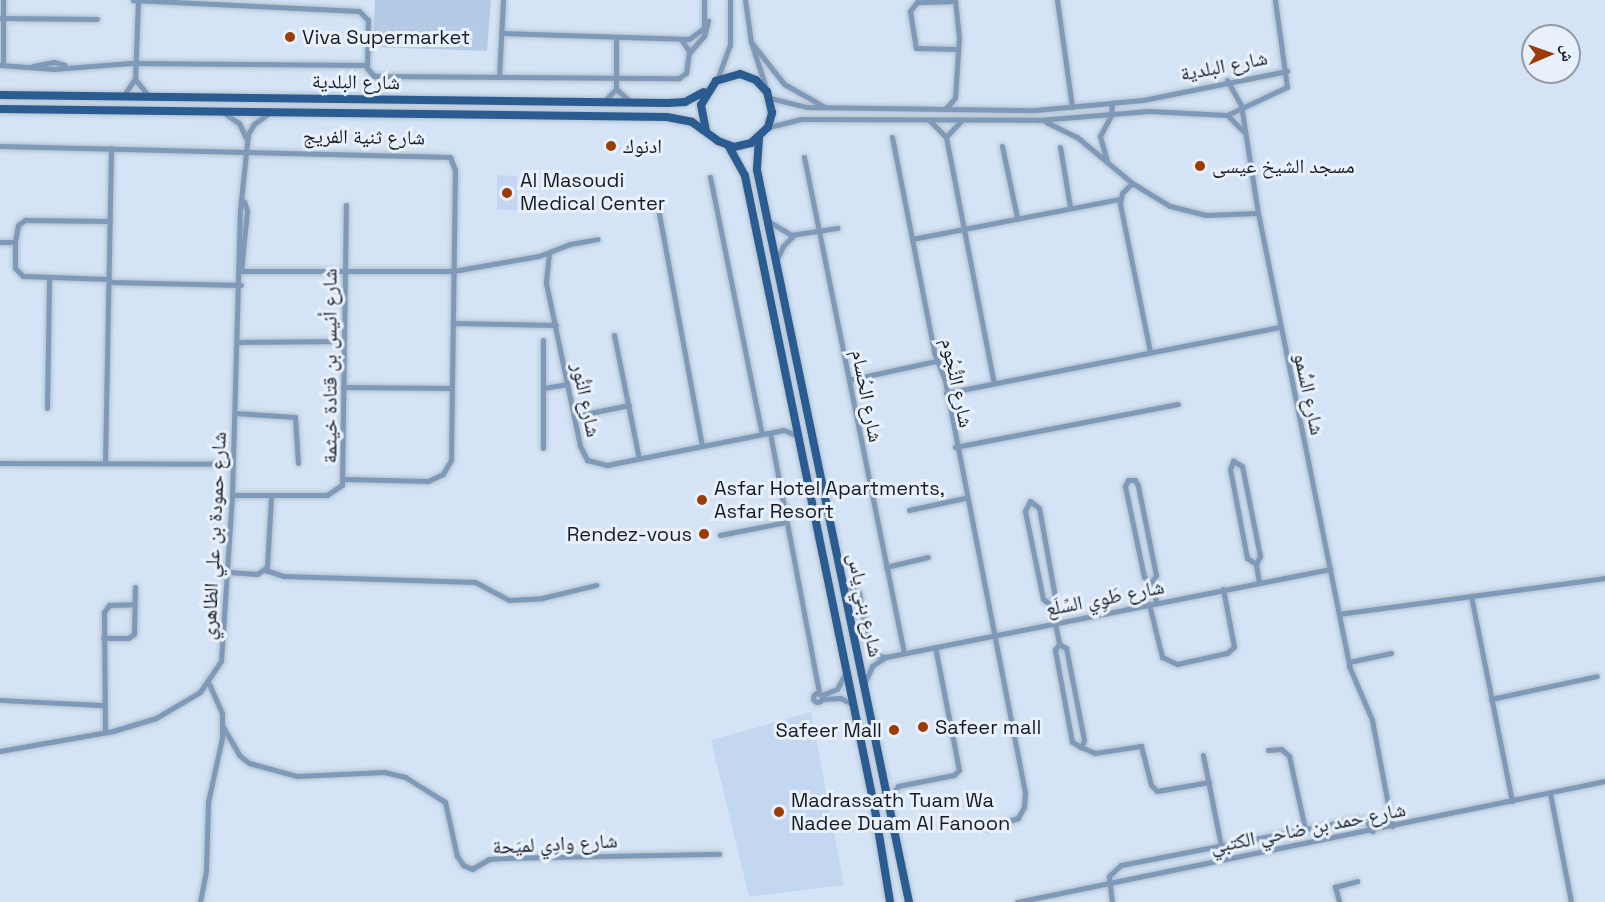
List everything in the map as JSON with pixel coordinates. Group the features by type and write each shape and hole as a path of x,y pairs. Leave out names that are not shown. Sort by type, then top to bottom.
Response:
{"main road":[{"path":"740,74 756,80 769,95 768,127 759,139 743,146 728,145 706,130 701,105 707,90 716,81 740,74"},
{"name":"شارع البلدية","path":"0,95 633,103 685,102 707,90"},
{"name":"شارع البلدية","path":"0,109 668,117 706,130"},
{"name":"شارع بني ياس","path":"759,139 756,164 909,902"},
{"name":"شارع بني ياس","path":"728,145 744,176 854,705 890,902"},
{"path":"834,611 844,611 849,634 855,641"}],"street":[{"path":"3,0 1,65 65,66 135,63 367,65"},
{"path":"132,0 249,3 363,13 368,20 367,65 374,76 616,79 680,78 686,73 689,55 706,32 704,0"},
{"path":"138,0 135,79 142,90 153,97"},
{"path":"499,78 503,0"},
{"path":"716,81 730,45 730,0"},
{"path":"745,0 751,42 769,95"},
{"path":"945,109 955,98 957,49 955,0 915,2 910,11 916,48 957,49"},
{"path":"1057,0 1071,107"},
{"path":"1275,0 1287,71"},
{"path":"501,33 681,39 700,34 705,11"},
{"path":"1,18 97,19"},
{"path":"600,102 615,89 616,38"},
{"path":"681,39 689,55"},
{"path":"751,42 784,84 828,108"},
{"name":"شارع البلدية","path":"768,127 800,118 1038,120 1149,111 1227,115 1242,110 1260,97 1285,89 1287,71 1227,80 1112,103 1056,108 828,108 794,106 769,95"},
{"path":"121,97 135,79"},
{"name":"شارع السُّمو","path":"1227,80 1242,110 1243,131 1257,213 1349,662 1372,720 1392,826"},
{"path":"615,89 633,103"},
{"path":"955,98 965,109"},
{"path":"1107,162 1100,136 1111,115 1112,103"},
{"path":"1056,108 1056,119"},
{"path":"219,111 239,123 247,140"},
{"path":"247,140 254,124 271,112"},
{"path":"1227,115 1243,131"},
{"path":"929,120 946,137 994,383"},
{"path":"946,137 962,120"},
{"path":"1038,120 1070,132 1132,183 1159,200 1194,213 1257,213"},
{"name":"شارع النُّجُوم","path":"892,138 936,361 946,393 992,636 1026,798 1023,811 1015,821 988,828"},
{"name":"شارع حمودة بن علي الظاهري","path":"209,684 224,649 241,271 247,211 244,201 247,140"},
{"name":"شارع ثنية الفريج","path":"0,146 246,149 450,157 455,165 452,452 442,474 428,481 344,479"},
{"path":"1002,146 1017,217"},
{"path":"1060,147 1070,207"},
{"path":"105,463 111,148"},
{"name":"شارع الحُسام","path":"804,158 904,653"},
{"path":"710,177 762,434"},
{"path":"912,239 1120,199 1132,183"},
{"path":"1120,199 1150,352"},
{"path":"657,203 702,446"},
{"name":"شارع أنيس بن قتادة خيثمة","path":"232,495 271,497 333,494 344,479 342,341 346,205"},
{"path":"110,221 25,220 18,225 15,242 19,273 28,278 241,285"},
{"path":"768,222 795,235"},
{"path":"776,261 783,246 795,235 837,228"},
{"path":"241,271 453,271 549,252 570,244 598,239"},
{"path":"0,242 15,242"},
{"name":"شارع النُّور","path":"549,252 546,283 583,454 593,464 639,459 784,430"},
{"path":"47,408 49,278"},
{"path":"454,323 556,325"},
{"path":"946,393 1280,327"},
{"path":"614,335 639,459"},
{"path":"543,340 543,448"},
{"path":"238,342 342,341"},
{"path":"849,380 936,361"},
{"path":"543,388 567,384"},
{"path":"343,387 452,388"},
{"path":"956,447 1178,404"},
{"path":"575,417 629,405"},
{"path":"235,413 294,417 298,463"},
{"path":"794,416 784,430 799,436"},
{"path":"770,433 821,696"},
{"path":"1256,564 1247,558 1230,466 1235,461 1242,466 1260,556 1256,564 1259,583"},
{"path":"0,463 233,464"},
{"path":"1152,583 1144,577 1125,486 1130,480 1138,486 1156,575 1152,583 1153,603 1162,657 1177,664 1232,650 1234,639 1222,589"},
{"path":"229,572 257,574 265,570 269,562 271,497"},
{"path":"909,510 965,498"},
{"path":"1051,604 1055,599 1039,508 1030,501 1024,511 1043,599 1051,604 1059,644 1066,650 1084,740 1080,747"},
{"path":"720,535 786,522"},
{"path":"886,567 928,557"},
{"name":"شارع طَوِي السِّلَع","path":"886,657 1330,569"},
{"path":"265,570 284,576 475,582 508,600 542,598 596,585"},
{"path":"1339,614 1605,578"},
{"path":"843,583 859,593 871,650 886,657"},
{"path":"103,638 132,636 135,587"},
{"path":"1471,596 1512,801"},
{"path":"105,732 103,638 106,606 134,604"},
{"path":"1059,644 1055,650 1072,742 1095,753 1136,746 1144,750 1151,785 1157,791 1209,782"},
{"path":"887,803 898,786 954,775 959,770 935,647"},
{"path":"1349,662 1391,653"},
{"path":"865,687 872,666 886,657"},
{"path":"821,696 837,689 846,670"},
{"path":"1491,699 1597,676"},
{"path":"0,750 105,732 168,713 209,684 219,702 222,725 208,802 206,871 200,902"},
{"path":"821,696 840,698 854,705"},
{"path":"0,700 103,705"},
{"name":"شارع وادِي لميَحة","path":"222,725 239,755 249,763 297,776 384,772 405,777 445,802 457,856 463,865 472,869 489,859 504,858 719,854"},
{"path":"1268,750 1281,749 1289,756 1305,829"},
{"path":"1203,755 1221,846"},
{"name":"شارع حمد بن ضاحي الكتبي","path":"1017,902 1372,831 1605,781"},
{"path":"1550,793 1571,902"},
{"path":"1112,902 1109,884 1112,871 1121,865 1361,819 1372,831"},
{"path":"1339,901 1335,887 1357,881"}],"shaded area":[{"path":"375,0 491,0 487,51 373,47"},
{"name":"Al Masoudi Medical Center","path":"497,175 517,176 517,210 497,210"},
{"name":"Madrassath Tuam Wa Nadee Duam Al Fanoon","path":"811,712 844,885 749,897 711,740"}],"place":[{"name":"Viva Supermarket","path":"290,37"},
{"name":"ادنوك","path":"611,146"},
{"name":"مسجد الشيخ عيسى","path":"1200,166"},
{"name":"Al Masoudi Medical Center","path":"507,193"},
{"name":"Asfar Hotel Apartments, Asfar Resort","path":"702,500"},
{"name":"Rendez-vous","path":"704,534"},
{"name":"Safeer mall","path":"923,727"},
{"name":"Safeer Mall","path":"894,730"},
{"name":"Madrassath Tuam Wa Nadee Duam Al Fanoon","path":"779,812"}]}
